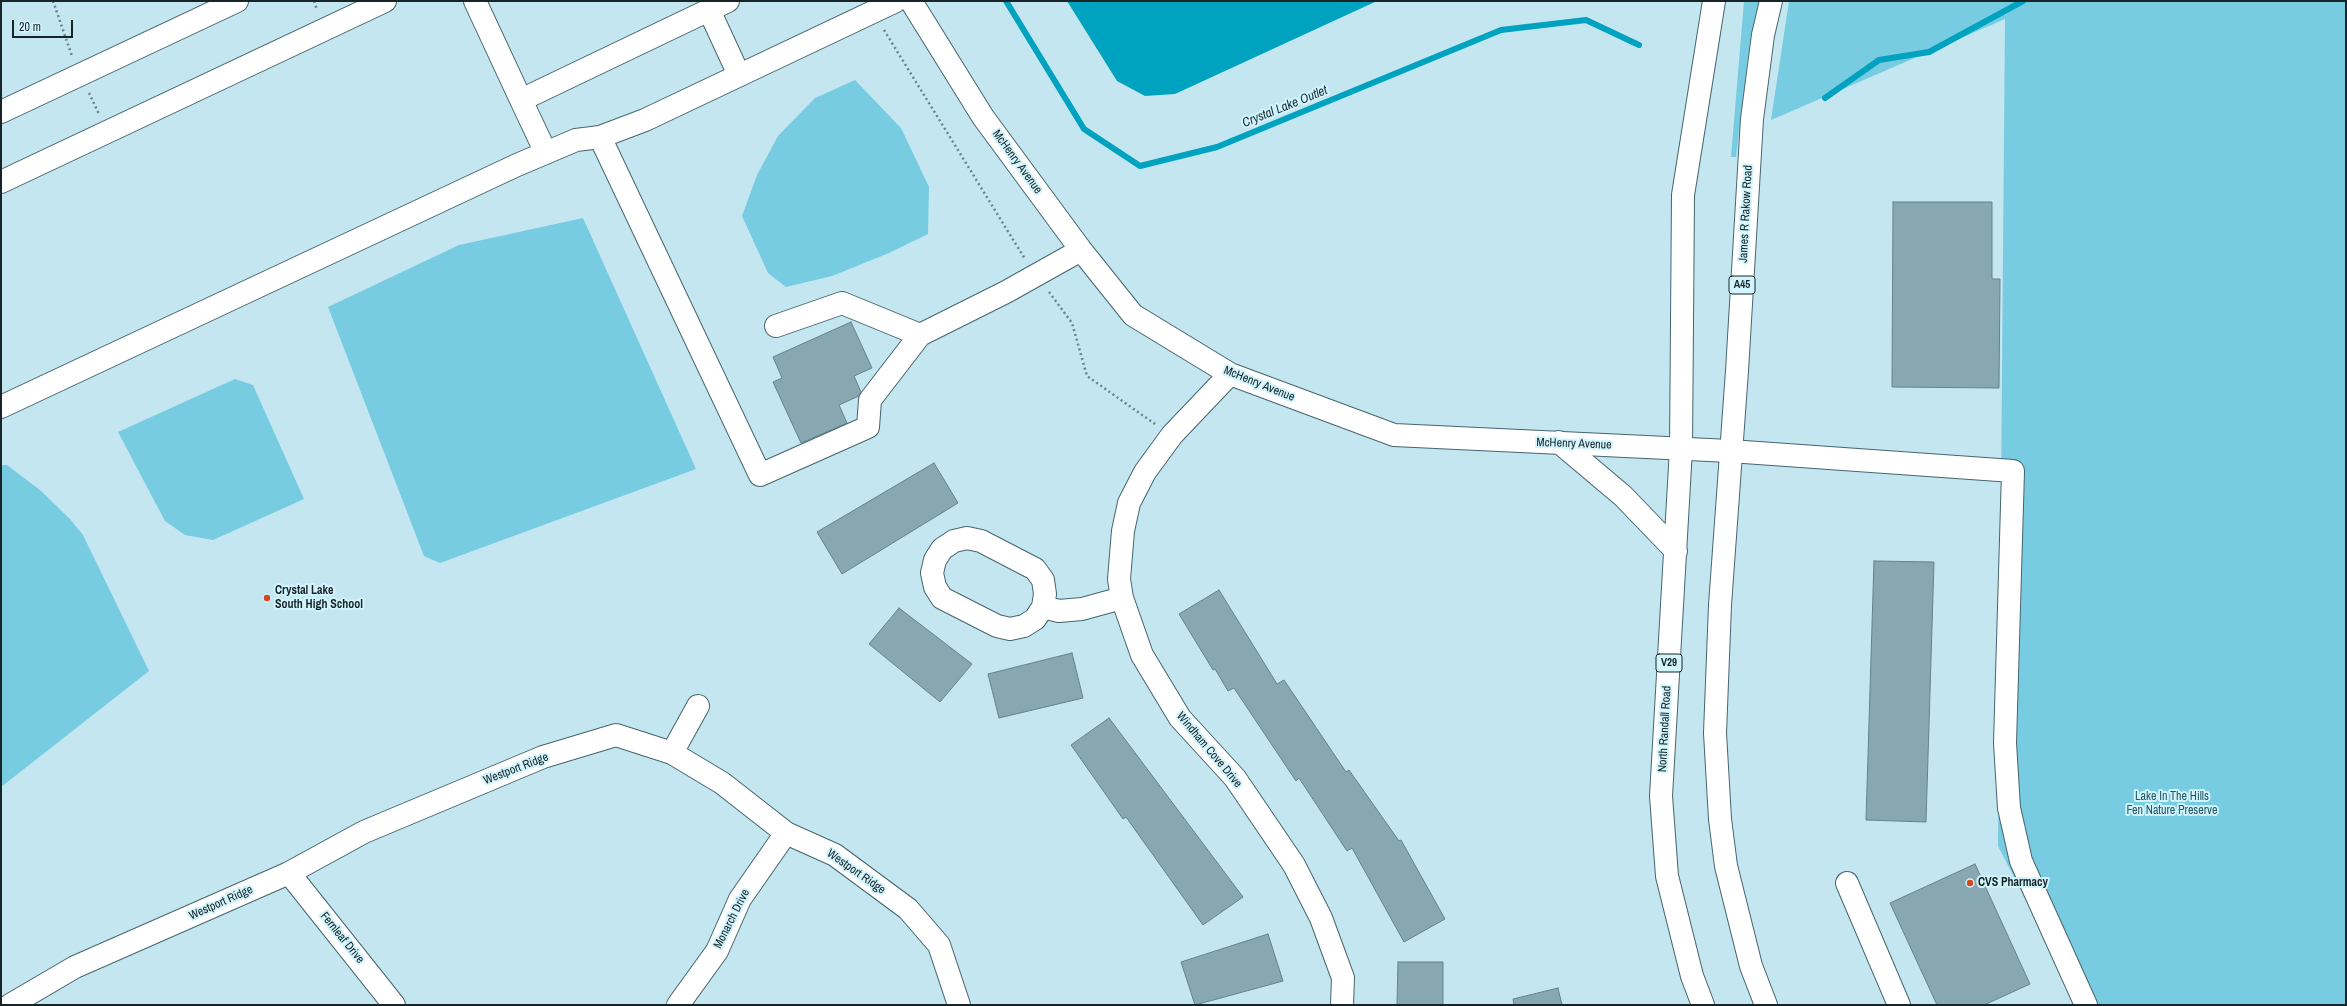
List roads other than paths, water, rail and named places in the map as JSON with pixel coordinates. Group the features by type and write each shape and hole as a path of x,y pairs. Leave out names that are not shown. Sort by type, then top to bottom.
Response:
{"street":[{"path":"1,112 237,1"},
{"path":"1,182 385,1"},
{"path":"475,1 546,153"},
{"path":"521,100 728,1"},
{"path":"1,407 546,153 576,140 600,137 645,120 896,1"},
{"name":"McHenry Avenue","path":"911,1 983,117 1081,250 1133,315 1230,374 1394,435 1730,451 2013,471 2005,743 2009,808 2020,861 2086,1005"},
{"path":"1682,449 1683,195 1714,1"},
{"name":"James R Rakow Road","path":"1730,451 1752,119 1763,35 1771,1"},
{"path":"709,10 739,75"},
{"path":"600,137 760,474 868,427 870,400 920,335 1006,292 1081,250"},
{"path":"776,326 842,303 920,335"},
{"name":"Windham Cove Drive","path":"1230,374 1172,435 1145,472 1129,503 1123,531 1120,579 1122,598 1142,655 1180,718 1235,778 1294,865 1321,918 1343,978 1342,1005"},
{"path":"1559,442 1623,496 1676,551"},
{"name":"North Randall Road","path":"1682,449 1661,796 1667,876 1692,976 1703,1005"},
{"path":"1730,451 1720,606 1716,734 1720,819 1726,866 1732,892 1751,966 1766,1005"},
{"path":"967,538 981,541 1035,569 1043,580 1045,594 1043,607 1035,619 1024,626 1010,629 997,626 942,598 935,587 932,573 934,560 942,548 954,541 967,538"},
{"path":"1043,607 1059,611 1082,609 1122,598"},
{"path":"672,753 698,706"},
{"name":"Westport Ridge","path":"10,1005 75,967 289,873 364,832 543,757 616,735 672,753 722,783 786,833 835,855 908,909 939,945 959,1005"},
{"name":"Monarch Drive","path":"678,1005 717,951 740,899 786,833"},
{"name":"Fernleaf Drive","path":"289,873 394,1005"},
{"path":"1847,882 1899,1005"}],"waterway":[{"name":"Crystal Lake Outlet","path":"1006,1 1084,129 1140,166 1217,147 1501,30 1586,20 1639,45"},
{"name":"Crystal Lake Outlet","path":"1825,98 1879,60 1929,52 2023,1"}],"place":[{"name":"Crystal Lake South High School","path":"267,598"},
{"name":"CVS Pharmacy","path":"1970,883"}],"park label":[{"name":"Lake In The Hills Fen Nature Preserve","path":"2172,804"}]}
